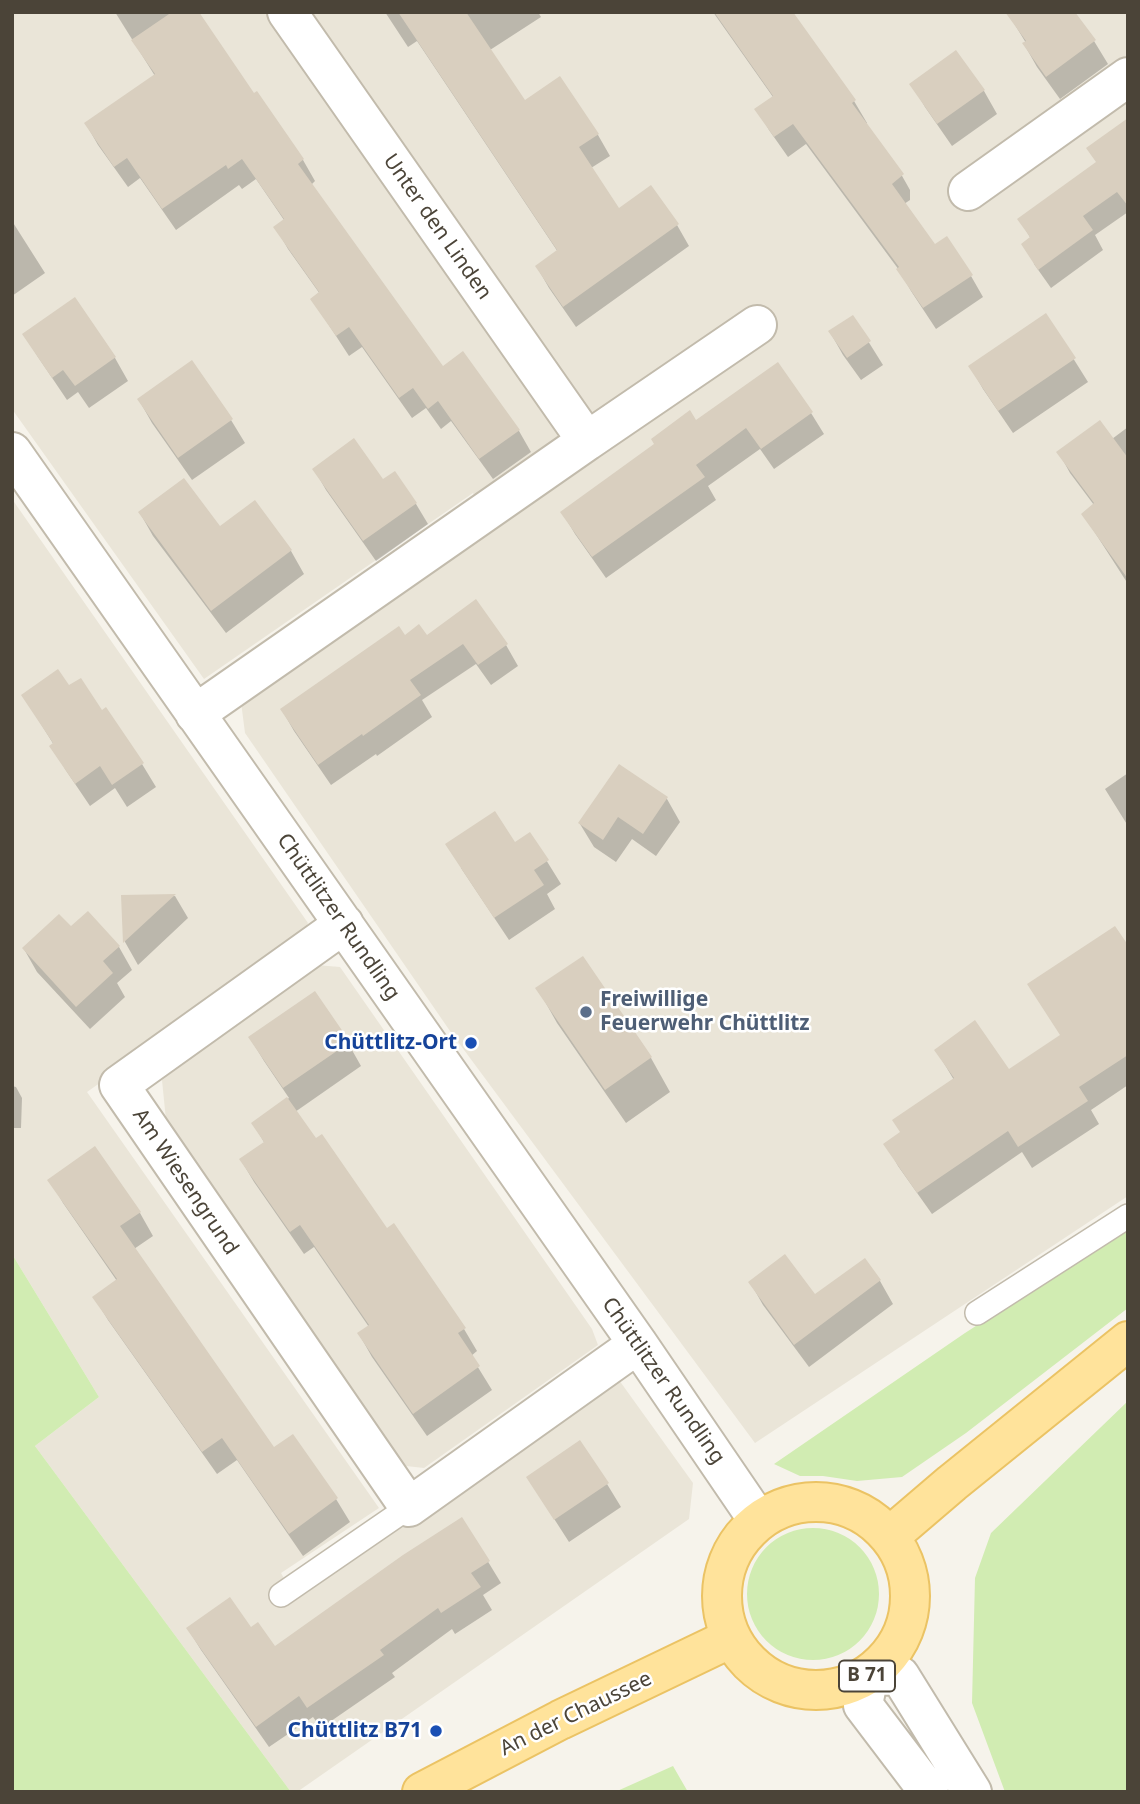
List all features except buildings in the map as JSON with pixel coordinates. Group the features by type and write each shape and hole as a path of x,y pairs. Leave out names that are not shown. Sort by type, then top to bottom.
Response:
{"main road":[{"path":"890,1536 1128,1341"},
{"name":"B 71","path":"825,1501 849,1507 870,1518 890,1536 902,1557 910,1581 910,1607 904,1633 890,1655 869,1675 833,1689 790,1687 771,1679 754,1667 740,1651 731,1638 722,1604 724,1574 736,1546 758,1520 776,1510 800,1502 825,1501"},
{"name":"An der Chaussee","path":"422,1792 560,1720 731,1638"}],"street":[{"name":"Unter den Linden","path":"287,12 587,441"},
{"path":"968,191 1128,77"},
{"path":"195,714 757,325"},
{"name":"Chüttlitzer Rundling","path":"12,452 638,1344 758,1520"},
{"name":"Am Wiesengrund","path":"344,924 119,1085 409,1507"},
{"path":"409,1507 638,1344"},
{"path":"929,1792 863,1705 869,1675 900,1676 972,1792"}],"lane":[{"path":"977,1313 1128,1216"},
{"path":"281,1595 409,1507"}],"shaded area":[{"path":"12,12 1128,12 1128,1196 755,1443 450,1031 245,733 241,702 495,529 473,493 204,679 12,409"},
{"path":"12,499 308,923 297,944 87,1092 379,1508 281,1573 296,1600 600,1388 619,1380 693,1483 689,1519 297,1792 291,1792 35,1446 99,1397 12,1254"},
{"path":"316,965 340,967 592,1329 598,1345 424,1468 397,1465 167,1130 162,1080"}],"green space":[{"path":"1128,1228 1128,1308 966,1433 902,1477 857,1481 800,1476 774,1464 965,1333"},
{"path":"12,1254 99,1397 35,1446 291,1792 12,1792"},
{"path":"1128,1401 1128,1792 1005,1792 972,1703 975,1578 991,1533"},
{"path":"813,1528 838,1533 860,1547 874,1569 879,1594 874,1619 860,1641 838,1655 813,1660 788,1655 766,1641 752,1619 747,1594 752,1569 766,1547 788,1533"},
{"path":"673,1766 688,1792 615,1792"}],"place":[{"name":"Freiwillige Feuerwehr Chüttlitz","path":"586,1012"},
{"name":"Chüttlitz-Ort","path":"471,1043"},
{"name":"Chüttlitz B71","path":"436,1731"}]}
